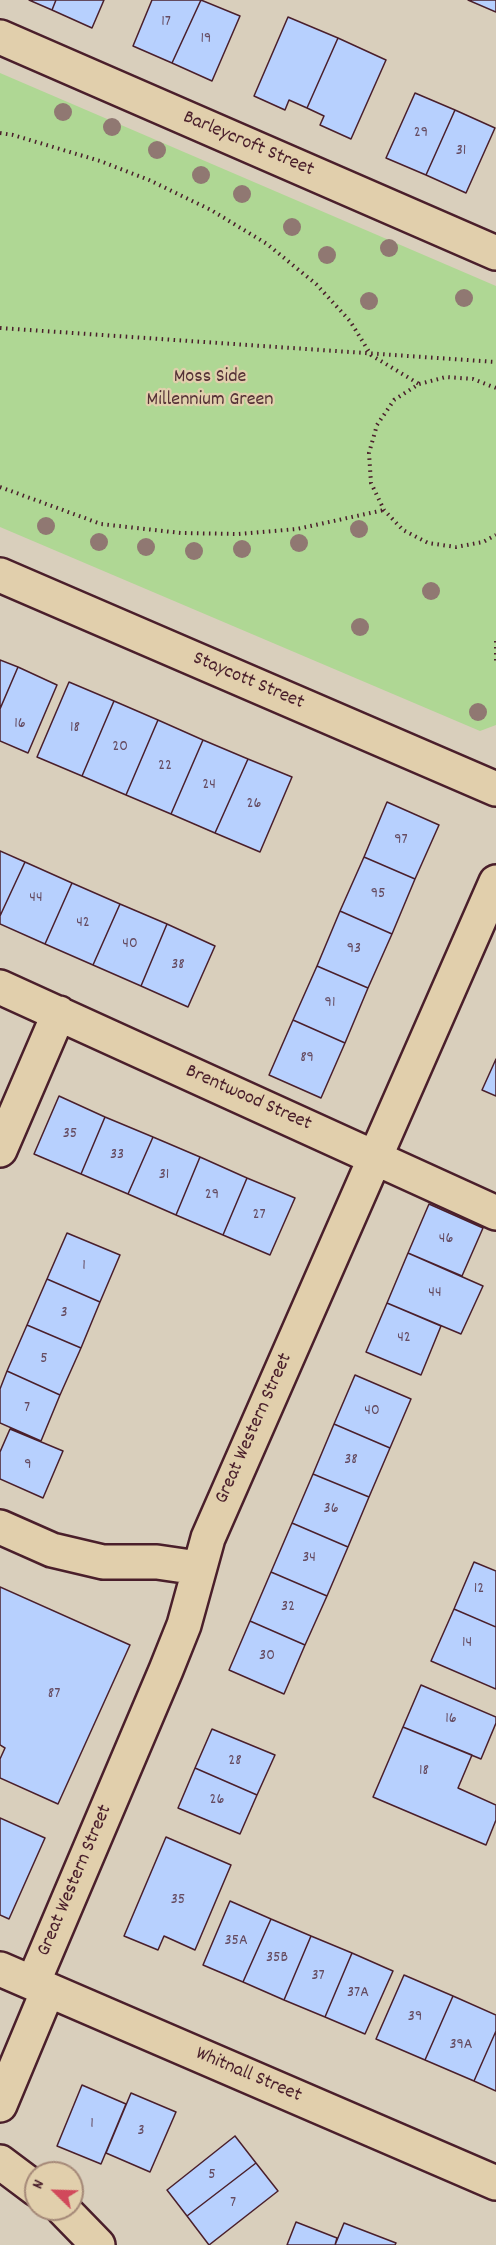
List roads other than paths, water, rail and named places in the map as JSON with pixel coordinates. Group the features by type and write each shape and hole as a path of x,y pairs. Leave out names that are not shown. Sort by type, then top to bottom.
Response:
{"street":[{"name":"Barleycroft Street","path":"0,37 496,253"},
{"name":"Staycott Street","path":"0,575 496,789"},
{"name":"Great Western Street","path":"0,2105 40,1987 184,1624 208,1538 496,882"},
{"name":"Brentwood Street","path":"0,987 496,1213"},
{"path":"0,1150 59,1013"},
{"path":"0,1527 52,1551 103,1562 157,1562 198,1568"},
{"name":"Whitnall Street","path":"0,1969 496,2183"},
{"path":"0,2162 24,2180"},
{"path":"75,2221 98,2245"}],"park label":[{"name":"Moss Side Millennium Green","path":"210,390"}]}
